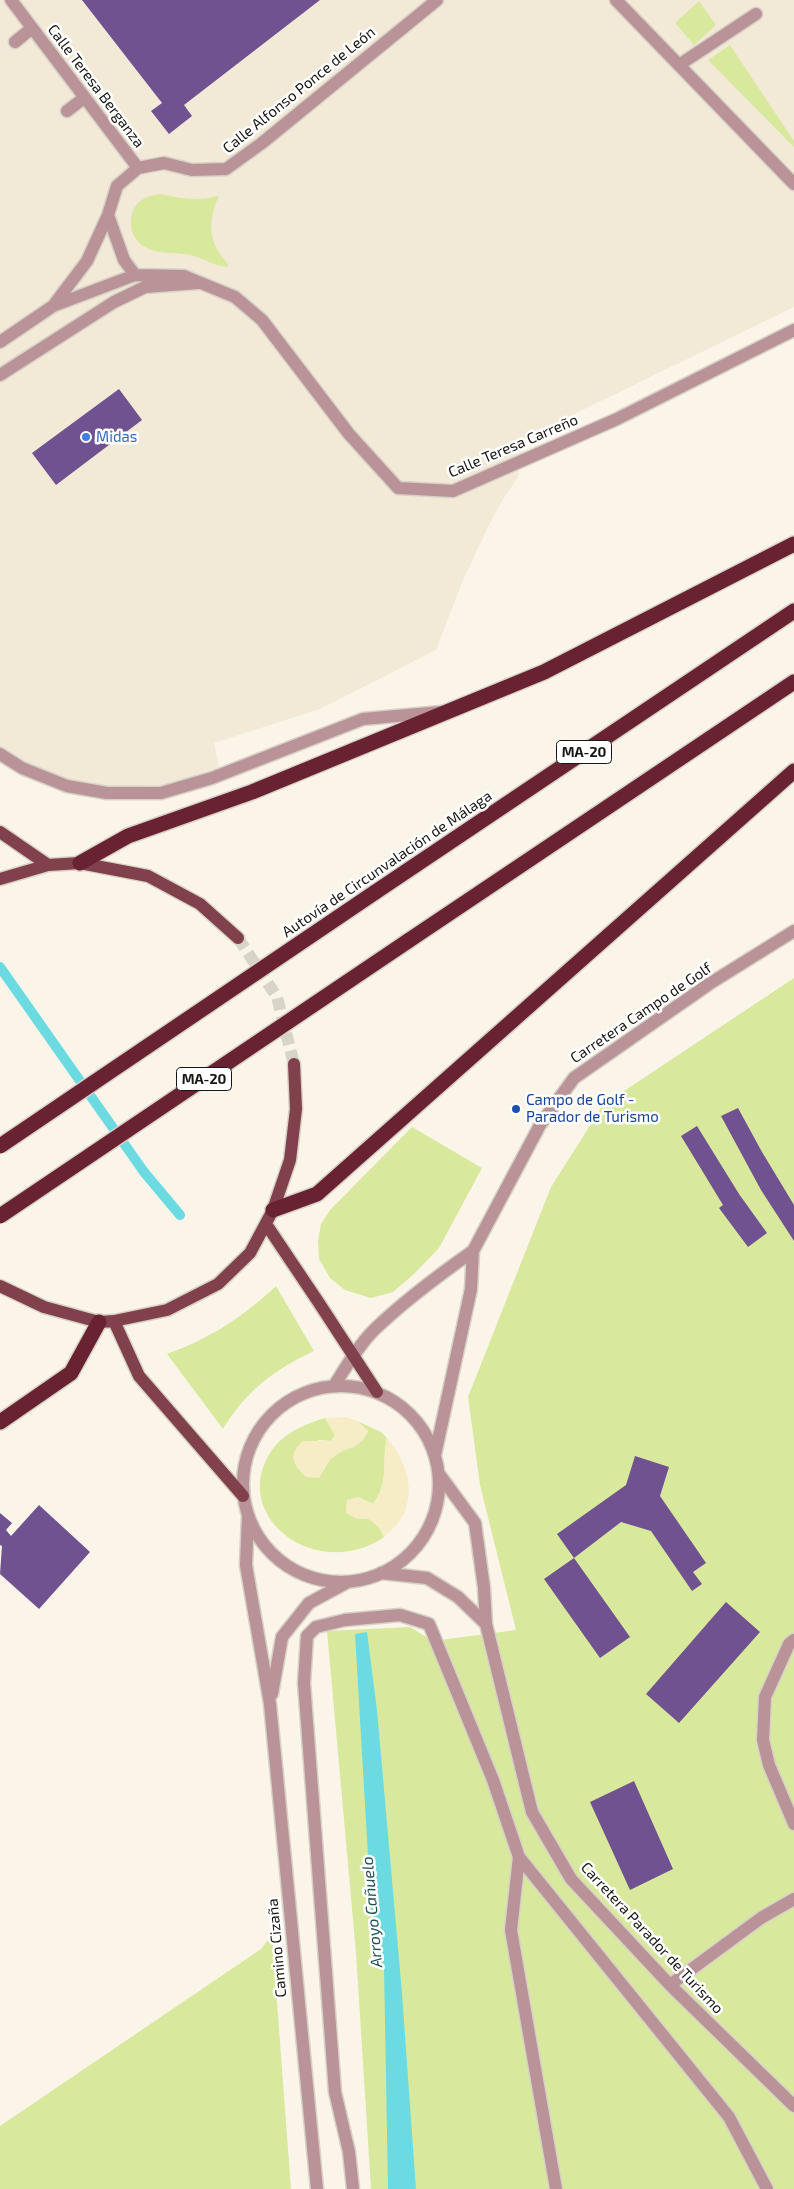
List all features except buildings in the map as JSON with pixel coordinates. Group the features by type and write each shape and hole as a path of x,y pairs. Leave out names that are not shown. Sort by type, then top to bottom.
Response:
{"highway":[{"path":"80,863 128,836 252,792 544,672 794,544"},
{"name":"Autovía de Circunvalación de Málaga","path":"0,1146 794,611"},
{"name":"MA-20","path":"0,1216 794,682"},
{"path":"273,1210 317,1194 794,771"},
{"path":"0,1422 71,1374 107,1321"}],"main road":[{"path":"0,832 48,865"},
{"path":"0,879 48,865 80,863 148,876 200,904 238,938"},
{"path":"0,1286 44,1307 107,1321 167,1310 218,1284 250,1253 273,1210 290,1160 296,1109 294,1064"},
{"path":"266,1224 377,1392"},
{"path":"107,1321 139,1376 243,1496"}],"street":[{"name":"Calle Teresa Berganza","path":"10,0 138,168"},
{"name":"Calle Alfonso Ponce de León","path":"54,306 87,261 108,215 117,186 138,168 164,163 192,170 226,169 262,143 437,0"},
{"path":"616,0 794,183"},
{"path":"679,65 756,14"},
{"path":"15,42 32,28"},
{"path":"67,111 84,98"},
{"path":"108,215 124,260 136,274"},
{"name":"Calle Alfonso Ponce de León","path":"0,342 54,306 136,274"},
{"name":"Calle Teresa Carreño","path":"136,274 184,276 234,297 262,320 349,434 398,488 453,491 618,419 794,330"},
{"path":"0,376 114,302 145,287 203,283"},
{"path":"0,754 22,768 67,786 106,793 161,794 212,778 363,719 448,711"},
{"name":"Carretera Campo de Golf","path":"435,1455 471,1289 473,1251 540,1125 574,1078 709,984 794,931"},
{"name":"Carretera Campo de Golf","path":"334,1386 354,1355 374,1331 445,1271 473,1251"},
{"path":"334,1386 356,1387 377,1392 402,1407 422,1428 435,1455 439,1474 437,1504 426,1533 407,1557 381,1573 348,1582 316,1579 287,1566 263,1544 248,1516 243,1496 244,1464 255,1434 276,1410 303,1393 334,1386"},
{"name":"Carretera Parador de Turismo","path":"439,1474 475,1522 484,1588 486,1624 532,1812 571,1879 670,1985 794,2106"},
{"name":"Camino Cizaña","path":"248,1516 246,1565 270,1704 317,2189"},
{"path":"381,1573 428,1578 458,1597 486,1624"},
{"name":"Camino Cizaña","path":"270,1704 282,1637 309,1603 348,1582"},
{"path":"353,2189 349,2152 335,2092 304,1683 307,1636 316,1627 345,1620 400,1614 429,1624 493,1780 518,1857 730,2117 767,2189"},
{"path":"794,1640 789,1644 765,1697 763,1740 769,1764 794,1824"},
{"path":"518,1857 511,1930 556,2189"},
{"path":"670,1985 761,1918 794,1899"}],"shaded area":[{"path":"0,0 794,0 794,307 523,439 518,477 500,504 487,529 463,580 436,650 320,709 214,743 219,767 166,785 105,787 67,780 18,763 0,748"}],"green space":[{"path":"699,1 716,25 694,45 675,23"},
{"path":"730,45 794,141 794,147 708,60"},
{"path":"161,194 190,199 219,196 211,225 213,240 228,267 219,266 191,255 151,250 138,241 131,228 133,211 144,198"},
{"path":"794,978 794,2189 371,2189 356,1953 327,1631 410,1627 433,1641 516,1630 480,1485 468,1397 551,1187 603,1105"},
{"path":"412,1127 482,1168 439,1248 414,1274 393,1292 371,1298 345,1290 330,1278 319,1259 318,1241 321,1224 330,1210"},
{"path":"276,1286 314,1351 287,1365 263,1382 241,1403 223,1429 167,1354 225,1326 251,1308"},
{"path":"325,1418 335,1435 331,1441 318,1440 319,1478 330,1459 343,1450 354,1447 368,1431 357,1421 381,1432 387,1438 382,1488 373,1504 358,1497 347,1501 346,1513 358,1519 369,1519 379,1527 384,1537 364,1548 341,1552 320,1551 300,1544 284,1534 271,1520 263,1503 260,1485 264,1466 275,1446 291,1432"},
{"path":"272,1935 291,2189 0,2189 0,2126 261,1949"}],"sand":[{"path":"346,1417 357,1421 368,1431 365,1437 358,1444 332,1458 319,1478 306,1477 295,1464 293,1455 295,1450 303,1441 331,1441 335,1435 325,1418"},
{"path":"387,1438 404,1465 409,1486 409,1496 400,1520 384,1537 379,1527 369,1519 358,1519 346,1513 347,1500 358,1497 373,1504 378,1496 383,1480"}],"water":[{"path":"367,1632 377,1710 402,1993 416,2189 388,2189 384,1969 371,1907 355,1634"}],"waterway":[{"path":"0,967 144,1172 180,1215"}],"tunnel":[{"path":"238,938 277,997 294,1064"}],"place":[{"name":"Midas","path":"86,437"},
{"name":"Campo de Golf - Parador de Turismo","path":"516,1109"}],"water label":[{"name":"Arroyo Cañuelo","path":"372,1912"}]}
